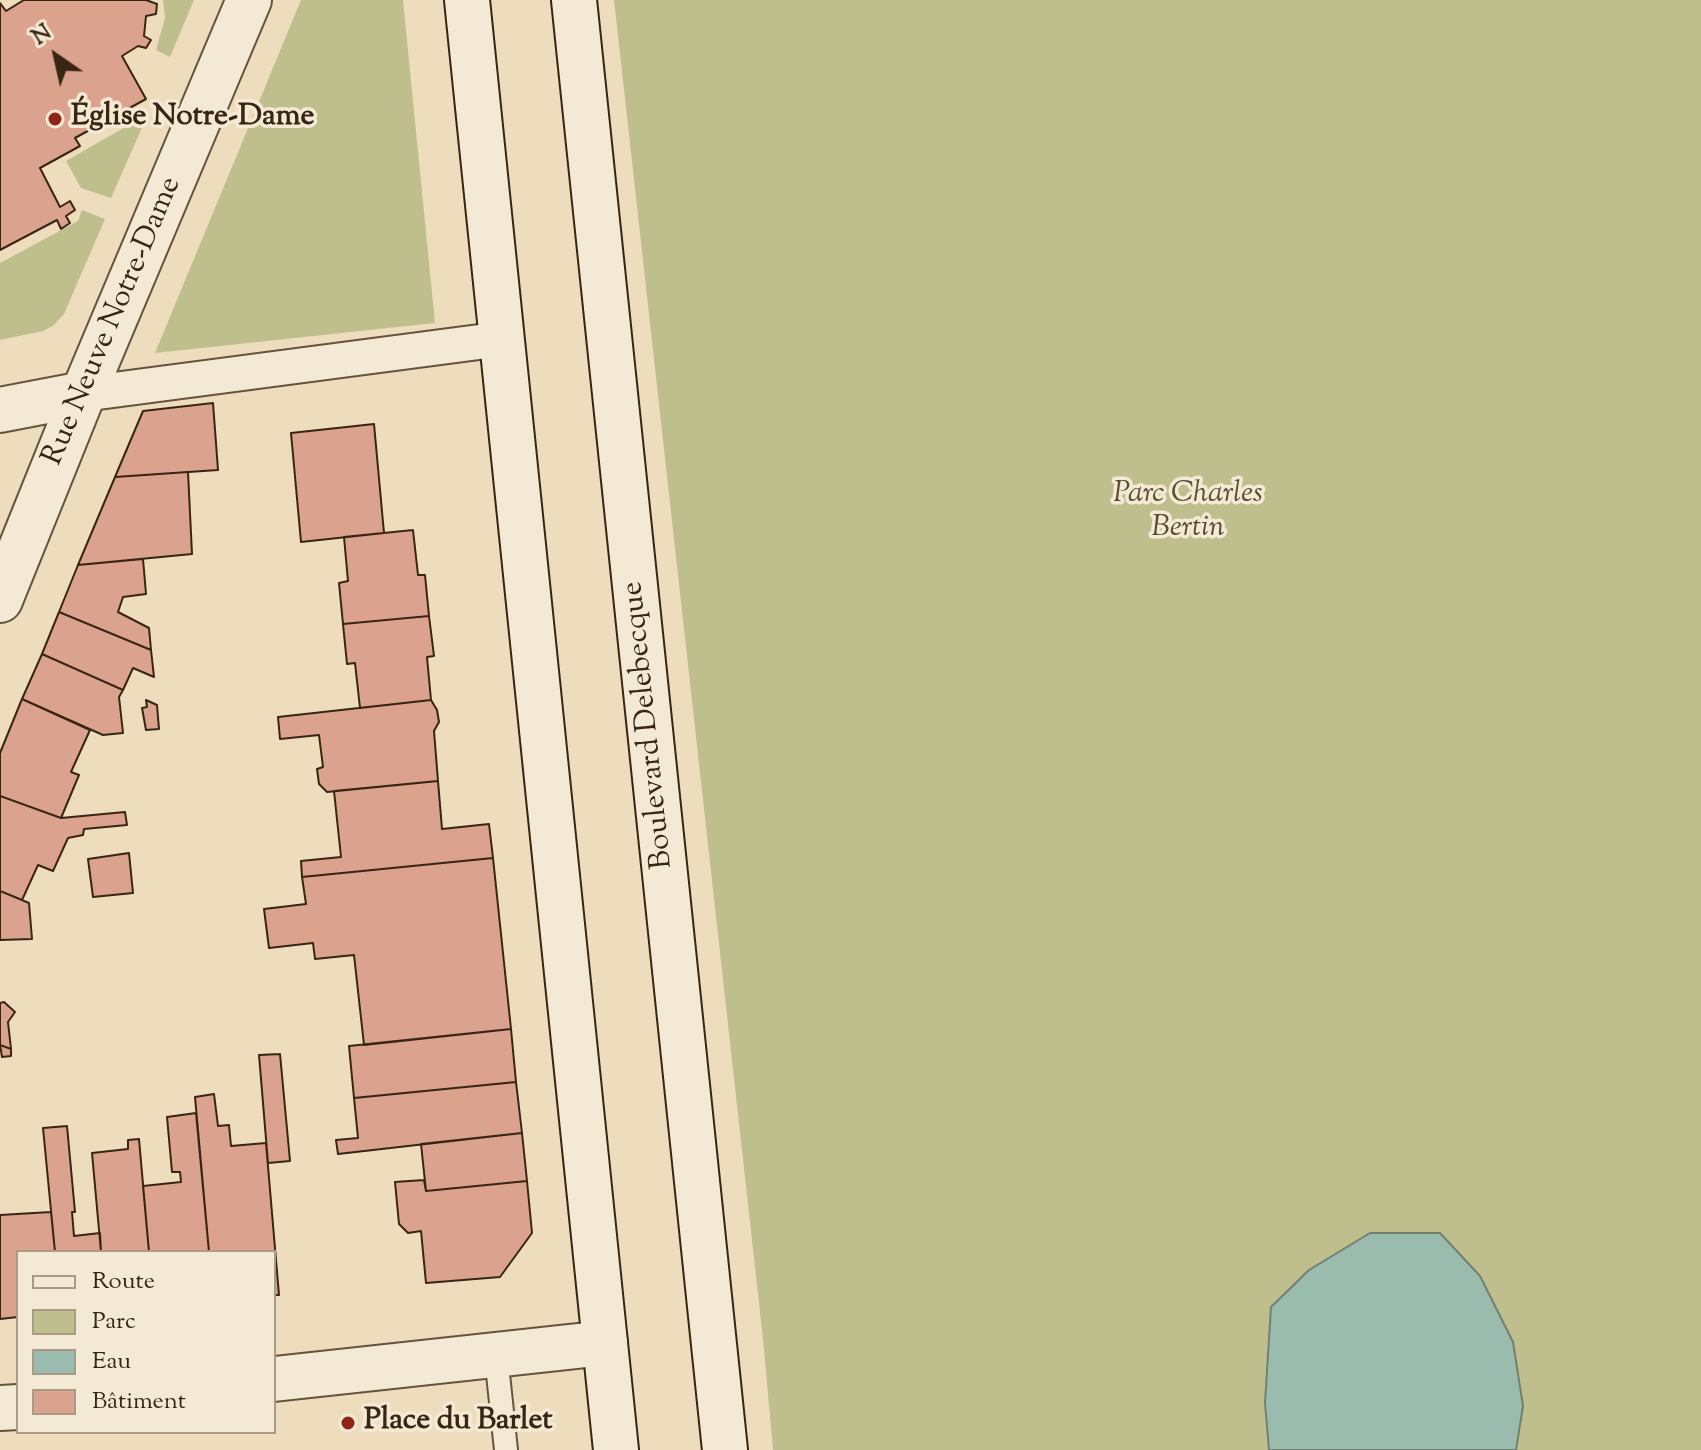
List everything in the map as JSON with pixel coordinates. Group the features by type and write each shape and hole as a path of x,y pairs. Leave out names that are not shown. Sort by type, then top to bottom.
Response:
{"main road":[{"name":"Rue Neuve Notre-Dame","path":"0,600 249,0"},
{"path":"467,0 616,1450"},
{"name":"Boulevard Delebecque","path":"574,0 725,1450"},
{"path":"0,410 83,394"},
{"path":"276,1379 605,1343"}],"street":[{"path":"83,394 502,339"}],"lane":[{"path":"496,1355 506,1450"}],"green space":[{"path":"163,0 194,0 170,57 156,50 165,18"},
{"path":"301,0 403,0 435,323 155,353"},
{"name":"Parc Charles Bertin","path":"614,0 1701,0 1701,1450 773,1450"},
{"path":"148,114 111,198 81,188 66,161"},
{"path":"82,210 105,219 64,314 43,331 0,340 0,263 78,221"}],"water":[{"path":"1370,1233 1440,1233 1480,1276 1513,1342 1523,1406 1516,1450 1269,1450 1265,1403 1271,1307 1309,1270"}],"building":[{"name":"Église Notre-Dame","path":"24,0 146,0 157,4 156,14 146,16 144,36 151,40 146,48 138,46 122,56 146,99 75,138 80,146 40,168 60,207 70,201 75,210 66,216 70,223 61,229 57,220 0,250 0,3 6,11"},
{"path":"213,403 218,470 115,477 143,411"},
{"path":"374,424 384,533 301,542 291,433"},
{"path":"188,472 192,554 78,565 115,477"},
{"path":"413,530 418,575 425,575 429,616 343,624 339,583 348,581 344,537"},
{"path":"143,559 146,594 123,597 118,612 149,628 151,650 59,612 78,565"},
{"path":"59,612 151,650 154,677 133,668 123,690 42,654"},
{"path":"429,616 434,656 427,657 431,700 360,708 355,663 347,664 343,624"},
{"path":"42,654 123,690 119,697 123,733 103,735 22,699"},
{"path":"22,699 90,730 71,772 79,775 61,818 0,796 0,753"},
{"path":"146,700 157,705 159,729 146,730 142,708 147,707"},
{"path":"431,700 439,722 434,731 438,781 327,792 319,784 317,769 323,767 319,735 280,739 278,717"},
{"path":"438,781 442,829 489,824 493,858 302,877 301,861 341,857 334,791"},
{"path":"0,796 61,818 125,812 127,825 84,829 83,835 68,838 53,871 38,865 22,900 0,891"},
{"path":"129,853 133,893 93,897 88,859"},
{"path":"493,858 511,1029 364,1045 354,955 315,959 313,943 269,948 264,909 306,904 302,877"},
{"path":"0,891 29,903 32,939 0,940"},
{"path":"4,1002 15,1012 8,1022 11,1049 0,1045 0,1003"},
{"path":"511,1029 516,1082 354,1098 349,1046"},
{"path":"0,1045 11,1049 11,1056 2,1057"},
{"path":"280,1054 290,1161 268,1163 259,1055"},
{"path":"516,1082 522,1133 338,1154 336,1140 358,1138 354,1098"},
{"path":"214,1094 218,1126 229,1125 231,1146 266,1143 275,1250 209,1250 195,1097"},
{"path":"196,1113 209,1250 149,1250 143,1186 181,1182 180,1172 172,1172 167,1117"},
{"path":"67,1126 75,1212 72,1212 74,1236 100,1233 101,1250 55,1250 43,1128"},
{"path":"522,1133 527,1181 426,1191 421,1144"},
{"path":"139,1139 149,1250 101,1250 92,1153 128,1149 128,1140"},
{"path":"424,1180 426,1191 527,1181 532,1233 500,1277 426,1283 421,1231 408,1233 399,1224 395,1182"},
{"path":"51,1212 55,1250 16,1250 16,1317 0,1319 0,1215"},
{"path":"276,1260 279,1295 276,1295"}],"place":[{"name":"Église Notre-Dame","path":"55,119"},
{"name":"Place du Barlet","path":"348,1423"}]}
